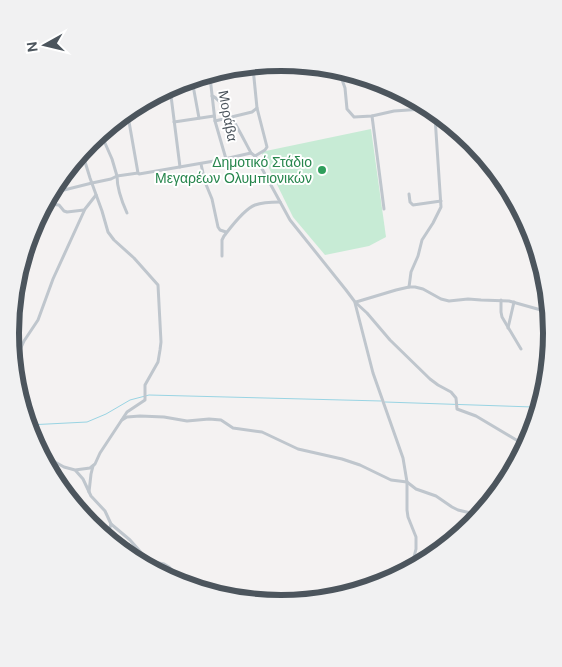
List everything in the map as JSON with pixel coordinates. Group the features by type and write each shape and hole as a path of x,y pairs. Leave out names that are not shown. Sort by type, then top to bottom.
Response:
{"street":[{"path":"253,73 257,108 267,147 255,156"},
{"path":"342,78 345,88 346,106 354,117 418,109"},
{"name":"Μοράβα","path":"210,81 214,116 226,159"},
{"path":"193,86 199,118"},
{"path":"171,95 180,167"},
{"path":"212,96 220,100 250,153 255,156 294,225 355,302 424,373 454,395 459,411 476,416 519,442"},
{"path":"215,121 252,112 257,108"},
{"path":"174,122 214,116"},
{"path":"372,116 384,209"},
{"path":"129,120 139,173"},
{"path":"409,287 411,272 422,240 439,211 441,201 435,121"},
{"path":"104,140 112,159 127,213"},
{"path":"61,191 117,176 201,164 250,153"},
{"path":"85,160 107,229 112,237 146,270 158,285 161,342 158,362 148,378 145,388 145,400 130,410 100,453 90,474 89,492"},
{"path":"201,164 205,182 212,198 218,227 226,232"},
{"path":"19,353 24,341 38,320 50,285 84,210 96,194"},
{"path":"410,194 412,205 441,201"},
{"path":"222,256 222,240 226,232 245,211 261,203 280,202"},
{"path":"53,204 59,205 64,211 69,212 84,210"},
{"path":"355,302 409,287 423,289 441,299 449,301 468,298 501,300 542,311"},
{"path":"501,300 502,317 521,348"},
{"path":"355,302 371,364 403,458 407,482 407,510 416,542 413,561"},
{"path":"508,328 514,302"},
{"path":"122,420 127,417 140,416 187,421 219,420 233,428 262,432 293,447 342,458 389,479 407,482 416,489 436,496 452,507 472,513"},
{"path":"51,459 64,467 75,470 87,469 94,464"},
{"path":"55,462 57,470"},
{"path":"75,470 83,479 93,498 105,511 111,524 130,540 146,558 169,567 175,573"},
{"path":"108,531 111,524"}],"green space":[{"path":"371,129 386,237 369,246 325,255 293,217 261,152"}],"waterway":[{"path":"35,425 87,422 106,414 130,400 149,395 381,401"},
{"path":"385,402 532,407"}],"place":[{"name":"Δημοτικό Στάδιο Μεγαρέων Ολυμπιονικών","path":"322,170"}]}
